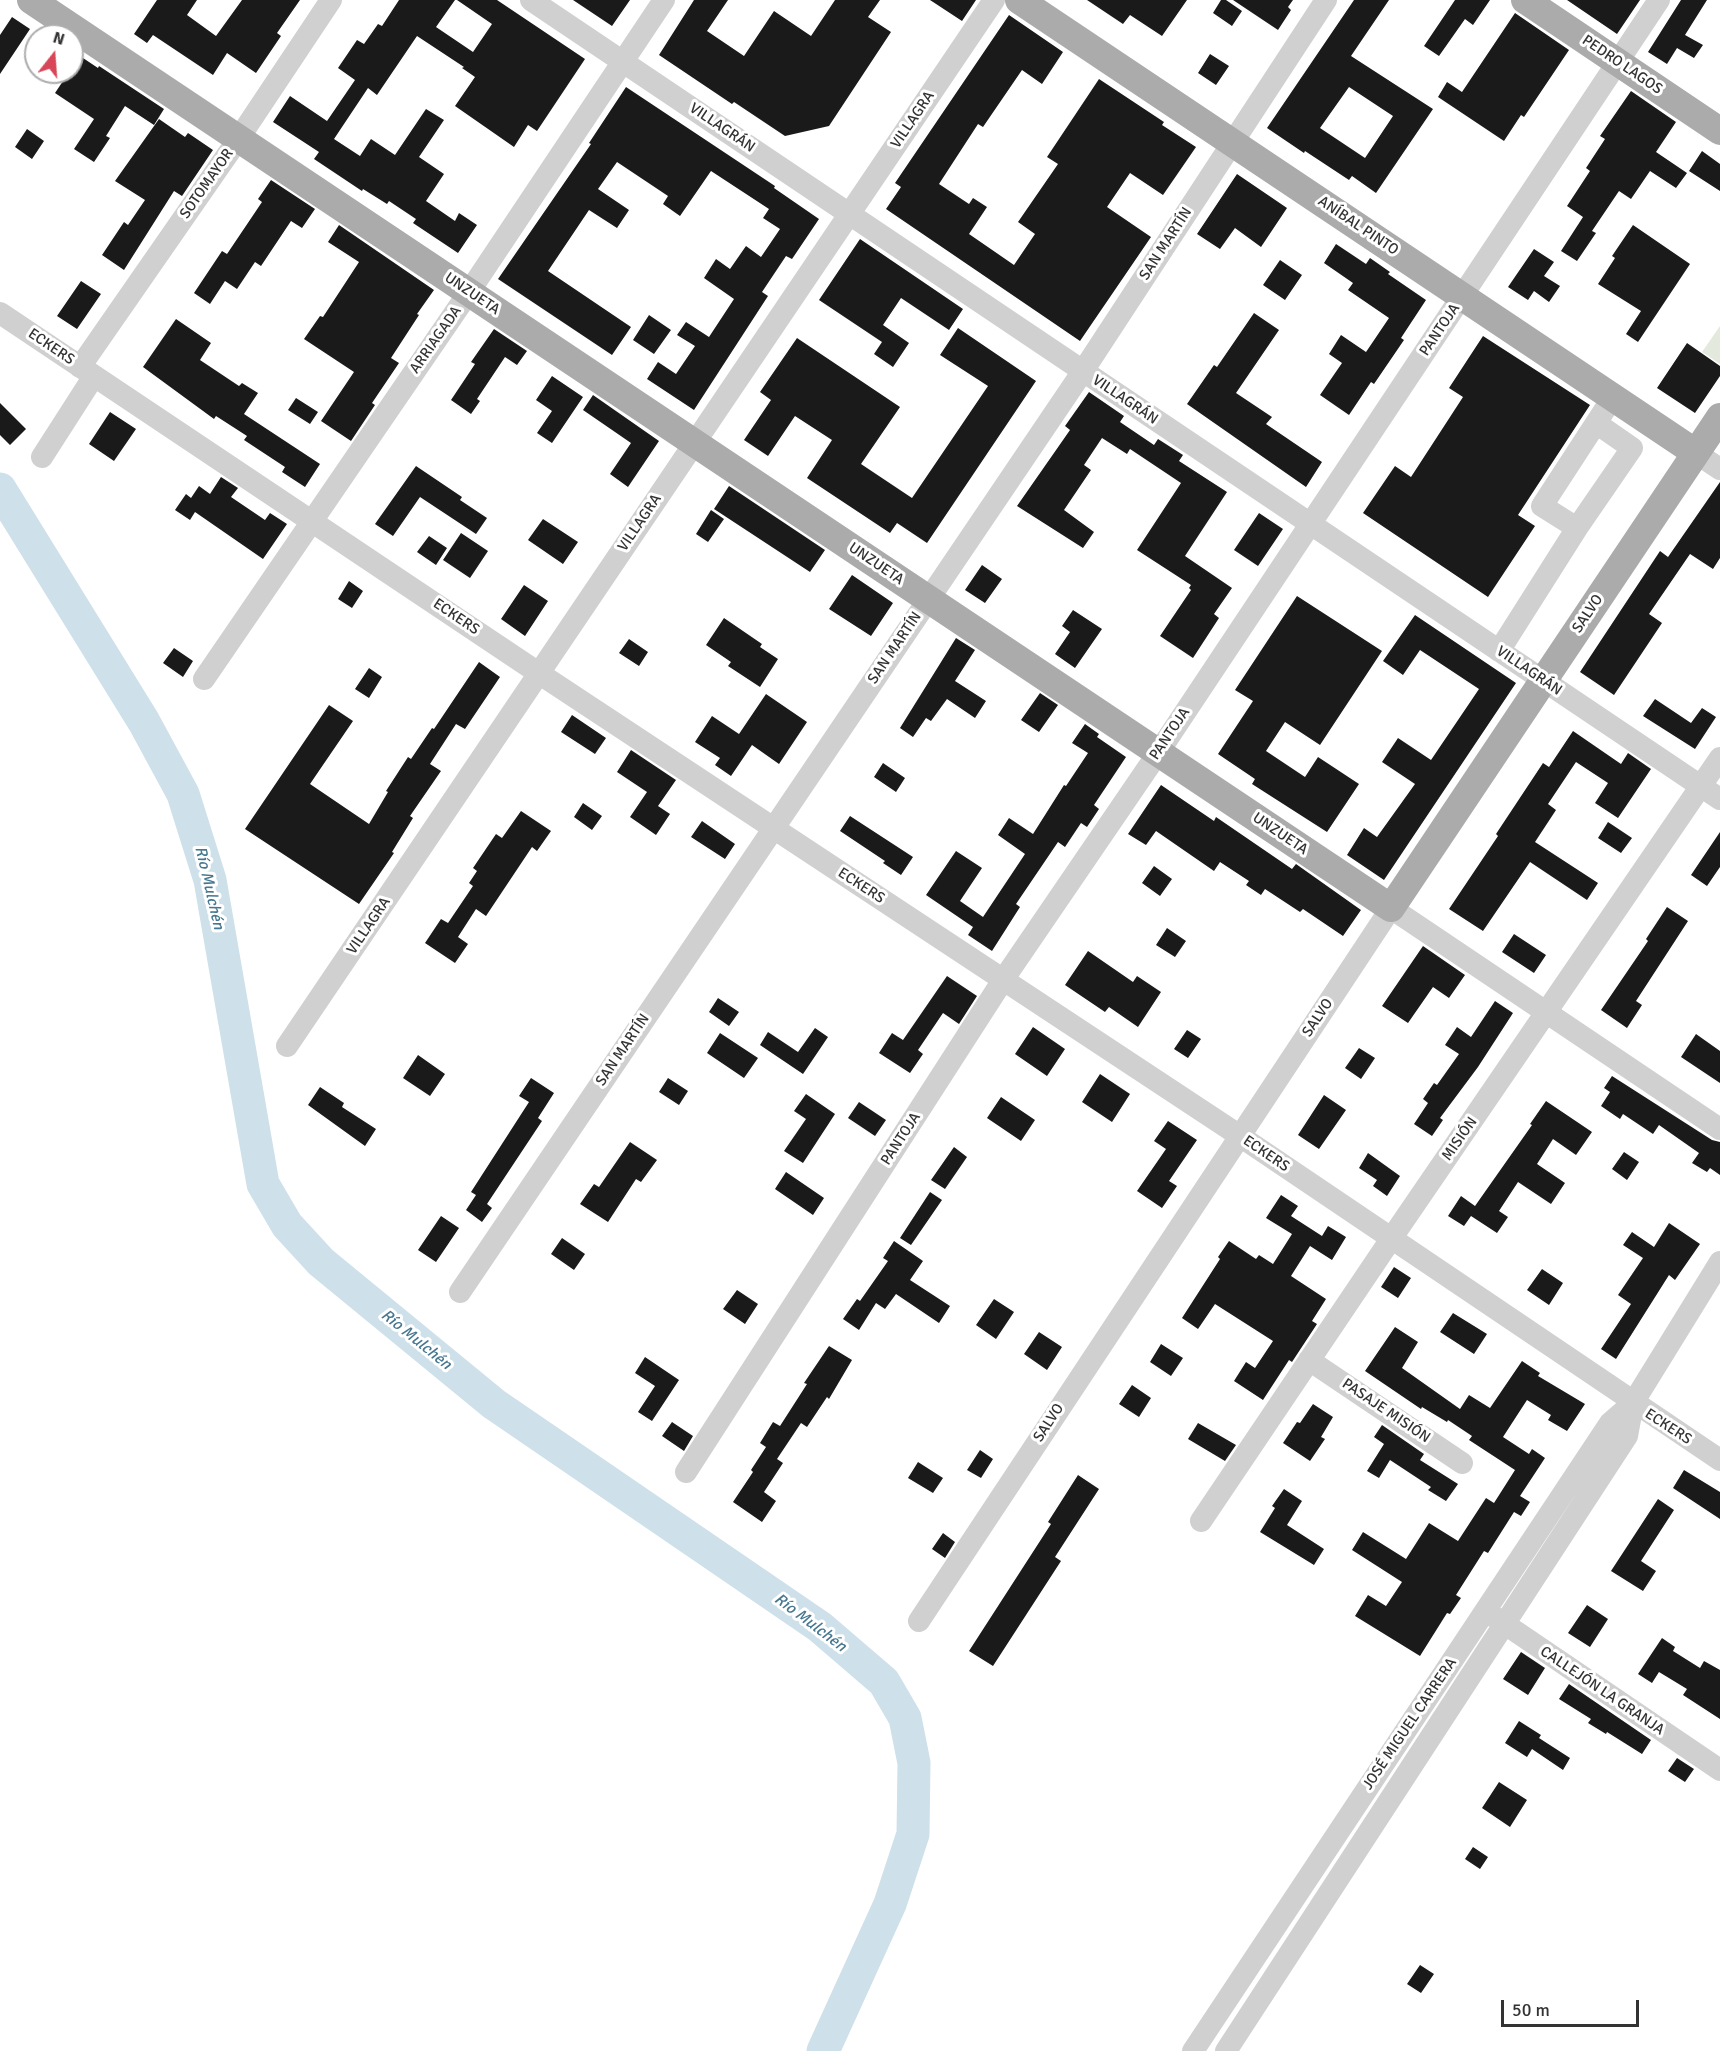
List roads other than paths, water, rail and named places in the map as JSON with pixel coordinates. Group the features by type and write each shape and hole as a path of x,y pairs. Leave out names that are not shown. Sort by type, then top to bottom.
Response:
{"main road":[{"name":"UNZUETA","path":"31,0 1391,908"},
{"name":"ANÍBAL PINTO","path":"1019,0 1696,453"},
{"name":"PEDRO LAGOS","path":"1525,0 1720,131"},
{"name":"SALVO","path":"1391,908 1720,417"}],"street":[{"name":"SOTOMAYOR","path":"42,457 87,371 238,138 331,0"},
{"name":"VILLAGRÁN","path":"531,0 1720,799"},
{"name":"ARRIAGADA","path":"204,679 469,292 664,0"},
{"name":"VILLAGRA","path":"287,1046 540,674 693,442 994,0"},
{"name":"SAN MARTÍN","path":"460,1292 1083,371 1326,0"},
{"name":"PANTOJA","path":"686,1472 1003,980 1158,753 1659,0"},
{"name":"ECKERS","path":"0,313 540,674 1239,1136 1720,1460"},
{"path":"1577,528 1542,506 1613,397"},
{"path":"1499,651 1577,528 1632,448 1596,423"},
{"path":"1696,453 1720,469"},
{"name":"MISIÓN","path":"1201,1521 1720,758"},
{"name":"UNZUETA","path":"1391,908 1720,1129"},
{"name":"SALVO","path":"919,1621 1391,908"},
{"name":"JOSÉ MIGUEL CARRERA","path":"1226,2051 1627,1436 1637,1406 1720,1262"},
{"name":"PASAJE MISIÓN","path":"1310,1360 1462,1463"},
{"name":"JOSÉ MIGUEL CARRERA","path":"1193,2051 1610,1423 1637,1406"},
{"name":"CALLEJÓN LA GRANJA","path":"1485,1611 1720,1770"}],"waterway":[{"name":"Río Mulchén","path":"0,489 144,722 183,794 210,880 263,1184 287,1225 321,1262 494,1404 820,1627 884,1682 905,1718 914,1763 913,1834 890,1904 823,2051"}]}
